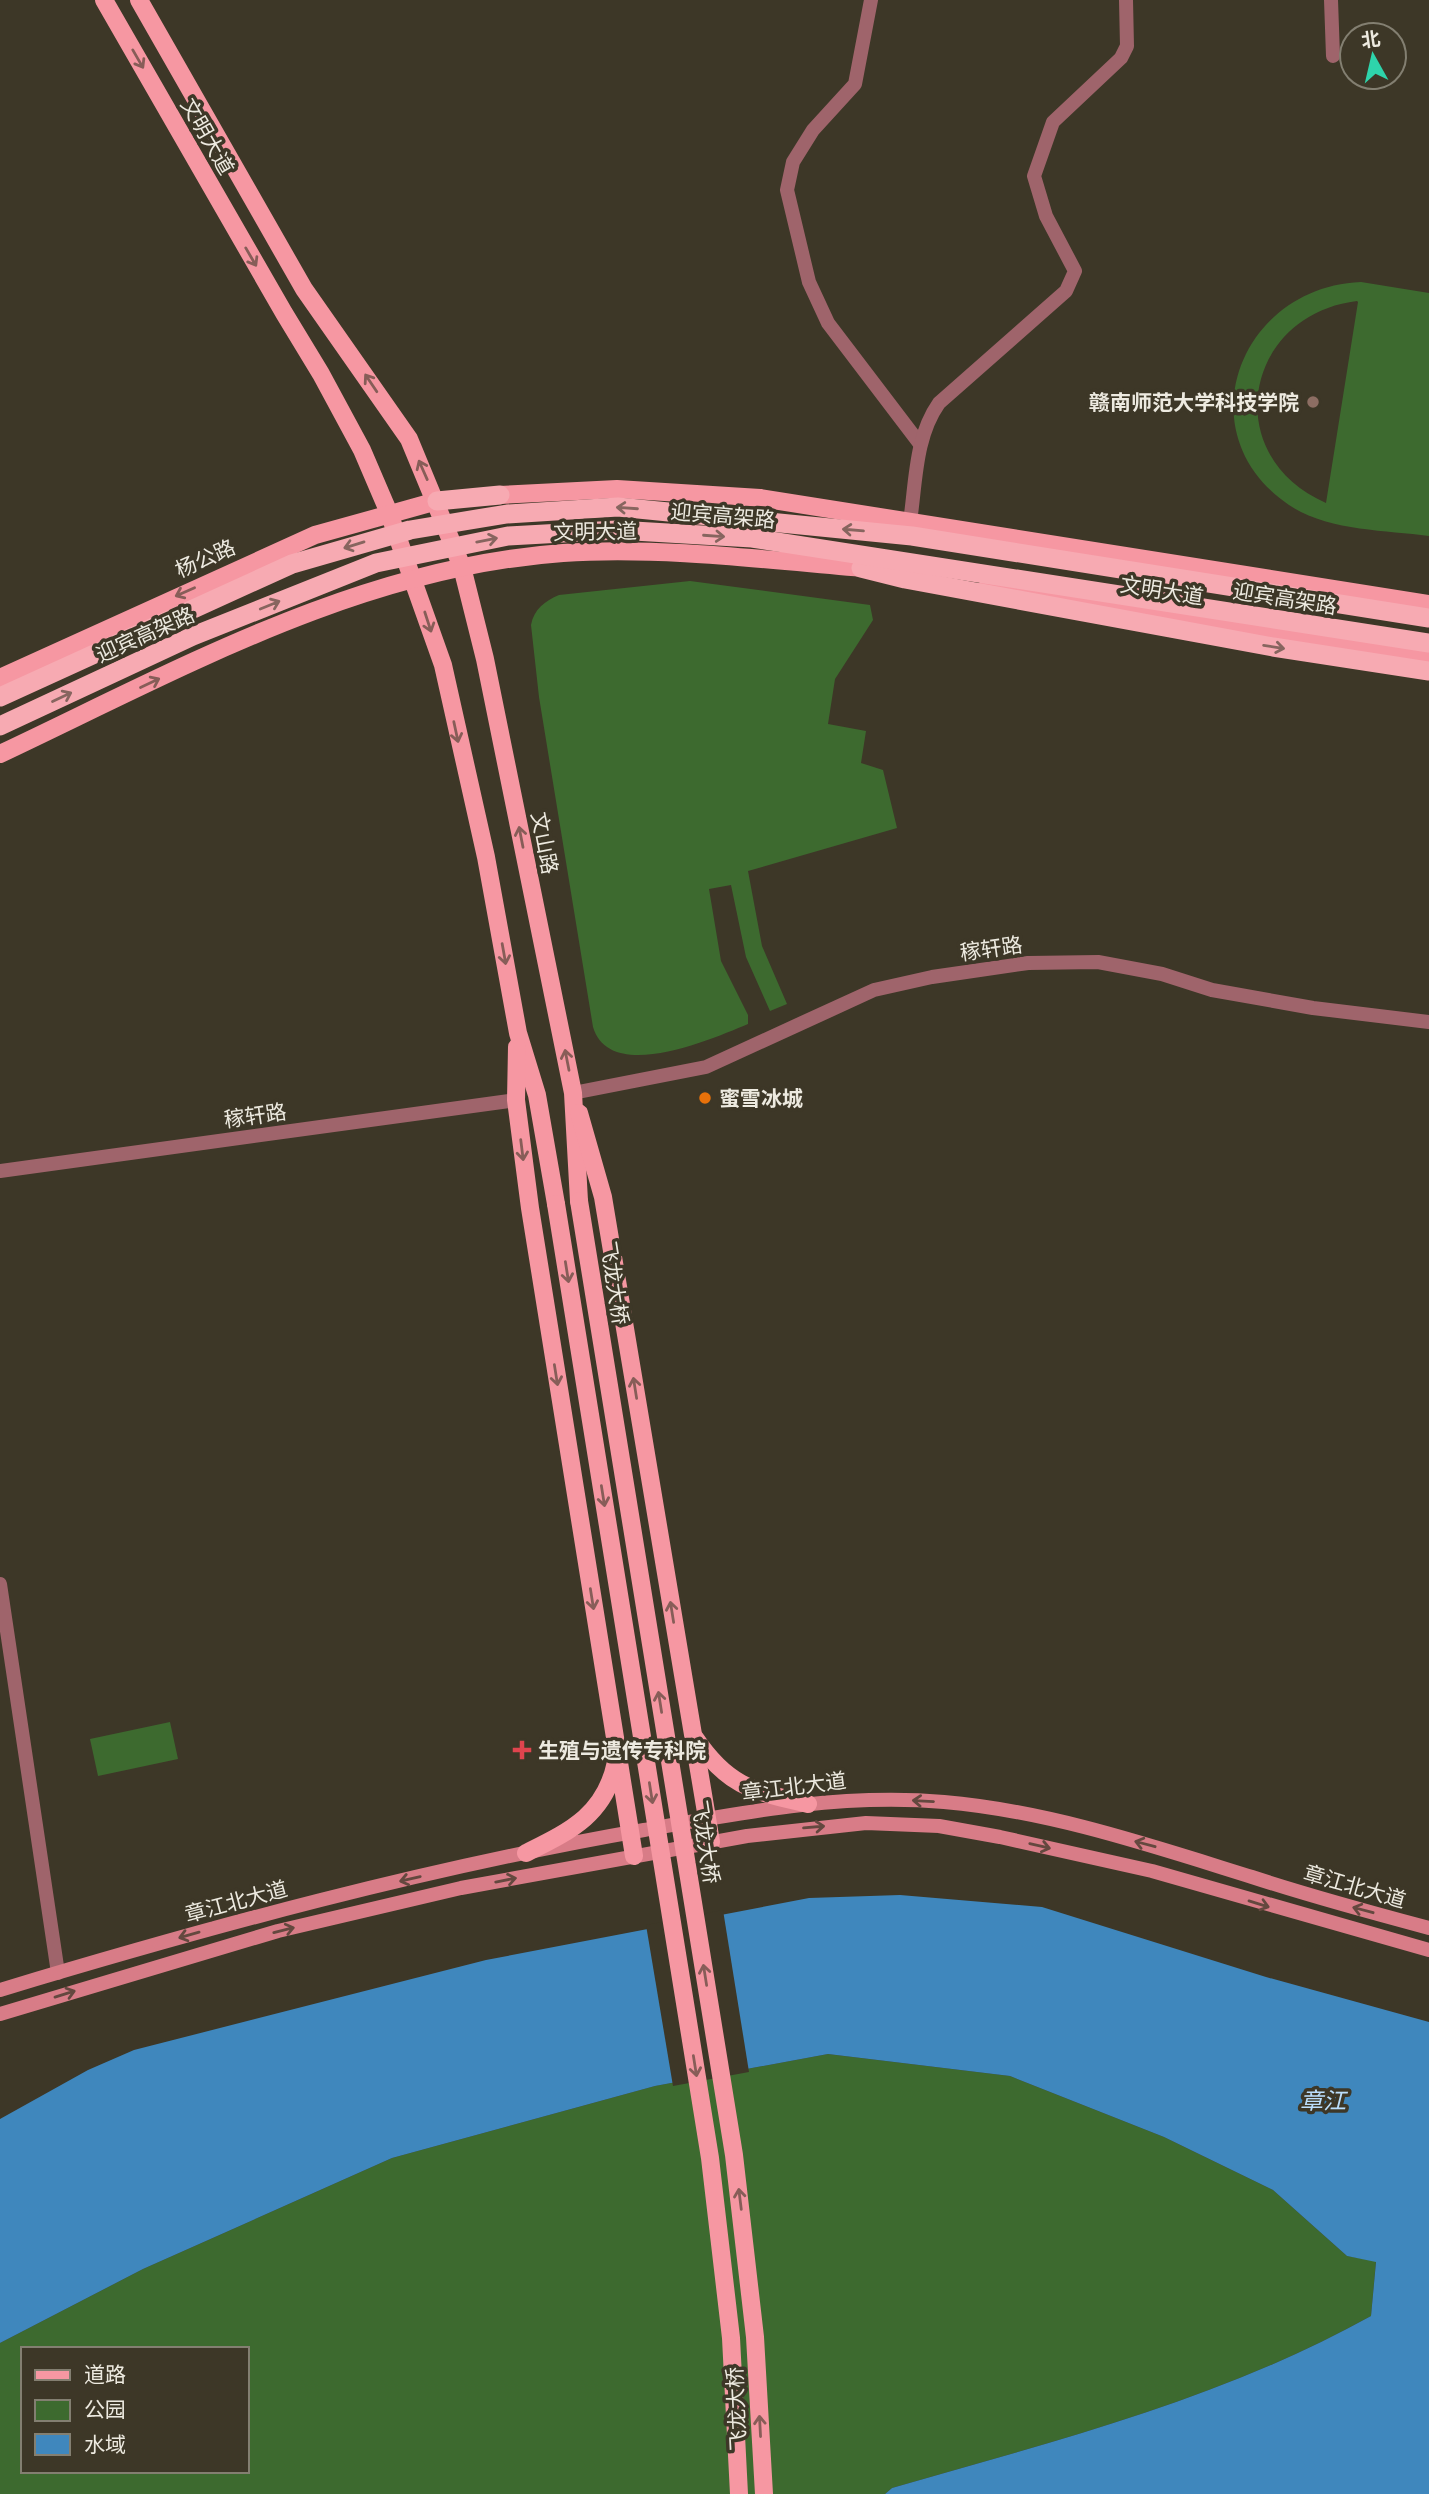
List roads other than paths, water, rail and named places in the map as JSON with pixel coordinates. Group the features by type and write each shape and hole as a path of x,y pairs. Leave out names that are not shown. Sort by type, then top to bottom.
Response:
{"highway":[{"name":"文明大道","path":"437,501 500,495"},
{"name":"迎宾高架路","path":"0,697 292,564 330,552 410,530 507,514 618,507 912,536 1429,618"},
{"name":"迎宾高架路","path":"0,726 193,636 376,563 508,536 617,530 752,538 1429,643"},
{"path":"752,538 905,579 1273,647 1429,671"}],"main road":[{"name":"文明大道","path":"104,0 321,374 362,450 414,578 462,567 565,552 621,552 902,571 1429,656"},
{"name":"文明大道","path":"139,0 304,289 408,439 437,501"},
{"name":"文明大道","path":"500,495 617,489 734,496 1429,604"},
{"name":"杨公路","path":"0,678 315,535 437,501"},
{"name":"文山路","path":"437,501 462,567 485,659 573,1093 579,1201"},
{"path":"0,754 309,611 414,578 443,665 486,857 518,1033 516,1100 530,1209 634,1856"},
{"name":"飞龙大桥","path":"518,1033 537,1096 556,1204 710,2158 731,2338 739,2494"},
{"path":"573,1093 603,1197 710,1842"},
{"name":"飞龙大桥","path":"579,1201 734,2155 755,2337 764,2494"},
{"path":"692,1734 706,1754 737,1783 751,1790 808,1804"},
{"path":"526,1853 572,1829 590,1814 612,1781 617,1755"},
{"name":"章江北大道","path":"0,1990 273,1911 526,1853 707,1819 852,1799 955,1803 1030,1815 1156,1847 1315,1897 1429,1928"},
{"name":"章江北大道","path":"0,2014 278,1931 461,1888 710,1842 794,1829 866,1823 972,1831 1152,1871 1429,1951"}],"street":[{"path":"871,0 855,84 813,130 793,162 787,190 810,282 828,323 920,444"},
{"path":"910,522 920,444 928,419 939,403 1066,291 1075,271 1046,216 1034,176 1053,122 1121,58 1126,46 1126,0"},
{"path":"1331,0 1333,56"},
{"name":"稼轩路","path":"573,1093 706,1067 874,990 932,977 1028,963 1098,962 1162,974 1212,990 1429,1022"},
{"name":"稼轩路","path":"0,1171 516,1100"},
{"path":"0,1584 58,1973"}],"water":[{"name":"章江","path":"900,1895 1042,1907 1266,1977 1429,2022 1429,2494 885,2494 892,2488 1076,2435 1197,2395 1314,2345 1371,2316 1376,2262 1347,2256 1273,2190 1164,2137 1010,2076 828,2054 655,2086 392,2158 143,2269 0,2343 0,2119 88,2070 134,2050 486,1960 809,1898"}],"place":[{"name":"赣南师范大学科技学院","path":"1313,402"},
{"name":"蜜雪冰城","path":"705,1098"},
{"name":"生殖与遗传专科院","path":"522,1750"}]}
